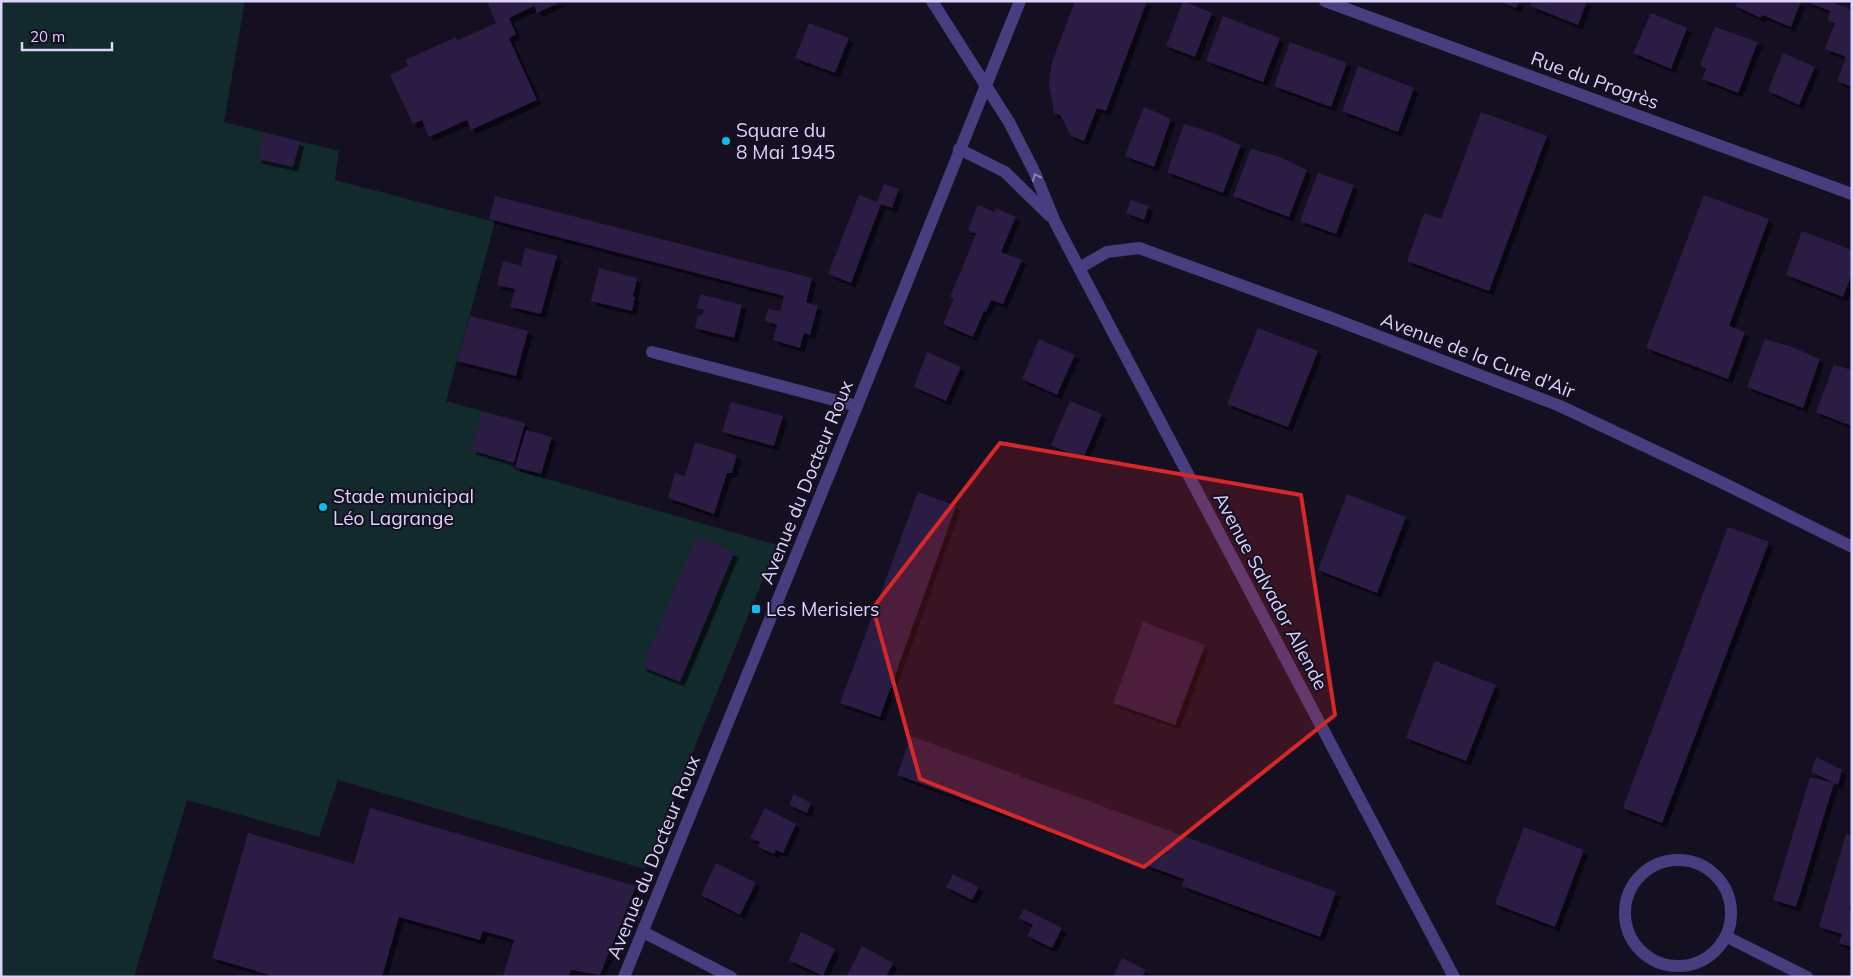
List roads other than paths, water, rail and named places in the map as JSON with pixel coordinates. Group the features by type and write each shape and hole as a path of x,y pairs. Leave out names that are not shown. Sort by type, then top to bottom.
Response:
{"street":[{"name":"Avenue Salvador Allende","path":"932,1 1009,122 1035,173 1055,222 1454,977"},
{"name":"Avenue du Docteur Roux","path":"624,977 1020,1"},
{"name":"Rue du Progrès","path":"1325,1 1852,194"},
{"name":"Avenue Salvador Allende","path":"960,149 1005,172 1055,222"},
{"name":"Avenue de la Cure d'Air","path":"1079,268 1107,252 1139,248 1343,322 1560,406 1721,482 1852,548"},
{"path":"652,352 857,406"},
{"path":"1678,859 1695,861 1712,870 1724,884 1731,901 1732,919 1727,937 1713,954 1694,964 1672,966 1650,959 1634,945 1625,924 1625,902 1634,882 1646,870 1661,861 1678,859"},
{"path":"643,932 731,977"},
{"path":"1727,937 1806,977"}],"place":[{"name":"Square du 8 Mai 1945","path":"726,141"},
{"name":"Stade municipal Léo Lagrange","path":"323,507"},
{"name":"Les Merisiers","path":"756,609"}]}
